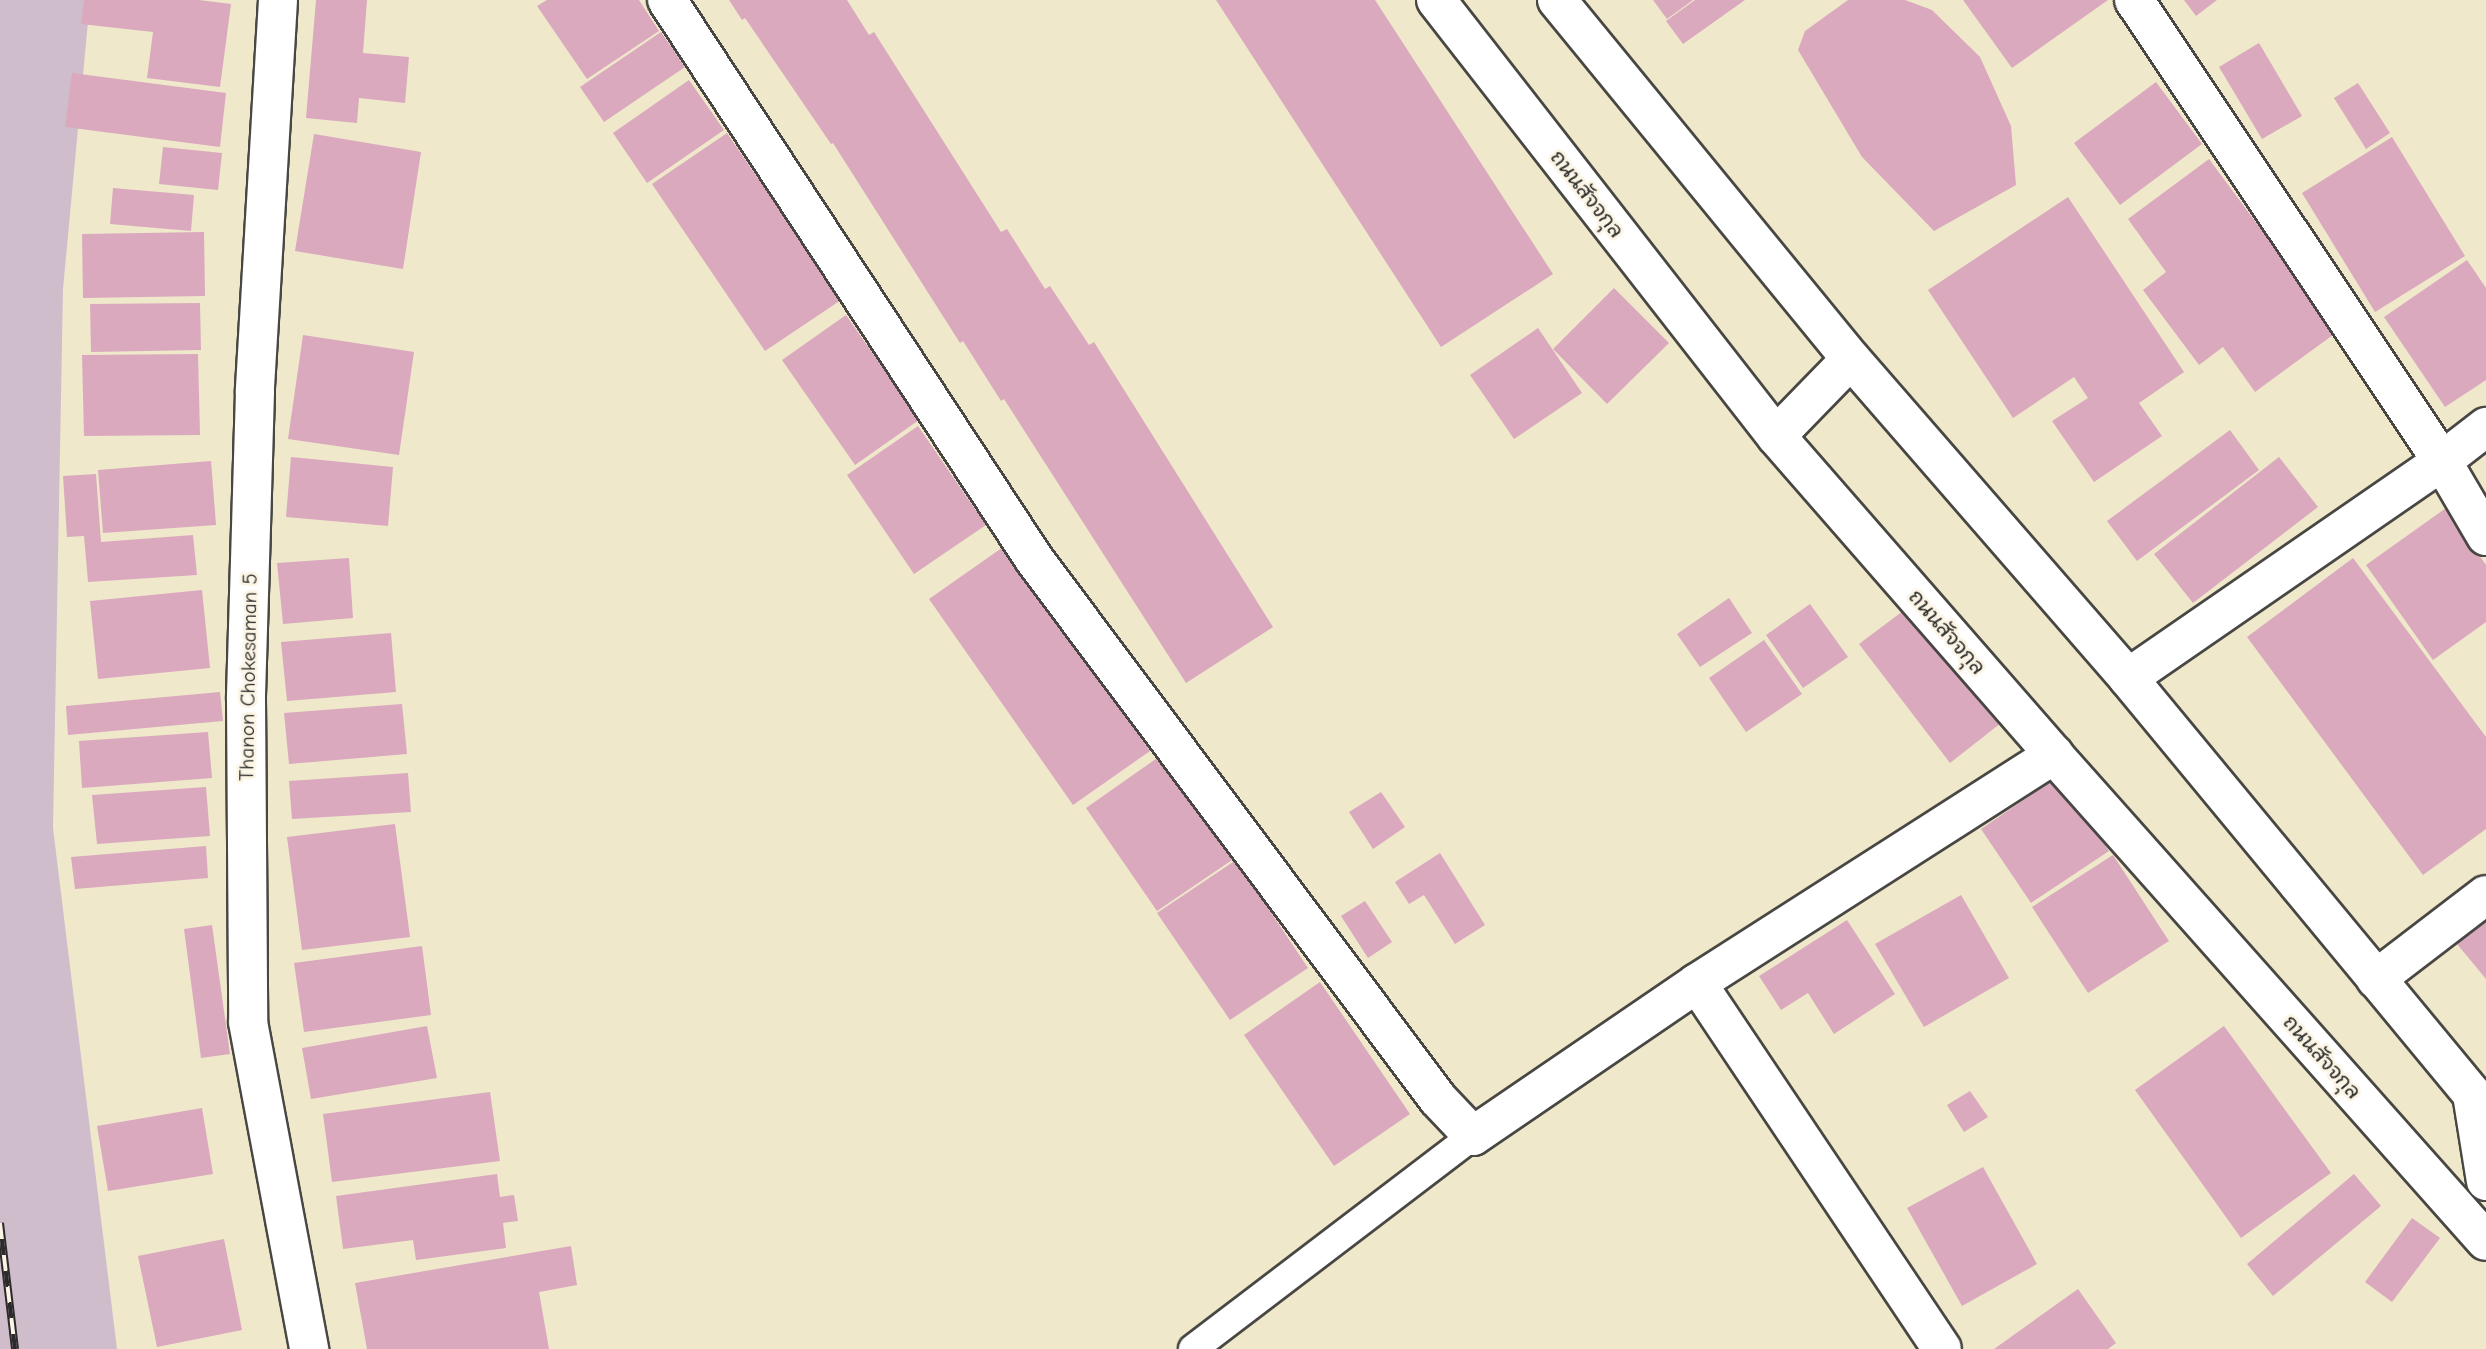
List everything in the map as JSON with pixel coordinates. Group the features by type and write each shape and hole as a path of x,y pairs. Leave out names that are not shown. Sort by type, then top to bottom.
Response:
{"street":[{"name":"Thanon Chokesaman 5","path":"278,0 255,392 246,699 248,1022 309,1349"},
{"path":"667,0 1034,559 1438,1100 1473,1136 1698,984 2054,755"},
{"name":"ถนนสัจจกุล","path":"1436,0 1776,436 2054,755 2486,1241"},
{"path":"1557,0 1851,359 2129,678 2479,1102 2486,1181"},
{"path":"2134,0 2442,461 2486,536"},
{"path":"1776,436 1851,359"},
{"path":"2129,678 2442,461 2486,427"},
{"path":"2375,979 2486,895"},
{"path":"1698,984 1942,1349"}],"lane":[{"path":"1193,1349 1473,1136"}],"shaded area":[{"path":"0,0 90,0 63,289 53,828 117,1349 0,1349"}],"building":[{"path":"84,0 199,0 231,4 220,87 147,78 153,32 81,24"},
{"path":"316,0 367,0 363,53 409,57 405,103 359,98 357,123 306,118"},
{"path":"547,0 639,0 659,31 587,79 537,6"},
{"path":"729,0 847,0 869,35 874,32 1001,232 1007,229 1045,289 1050,286 1089,345 1094,342 1273,627 1186,683 1004,399 1001,401 963,341 960,343 833,143 831,144 745,18 742,20"},
{"path":"1216,0 1375,0 1553,274 1441,347"},
{"path":"1653,0 1693,0 1667,19"},
{"path":"1695,0 1745,0 1683,44 1666,21"},
{"path":"1848,0 1905,0 1932,10 1980,57 2011,126 2016,185 1934,231 1862,157 1798,50 1805,31"},
{"path":"1963,0 2108,0 2012,68"},
{"path":"2184,0 2217,0 2196,16"},
{"path":"661,32 685,67 604,122 580,87"},
{"path":"2259,43 2302,116 2262,139 2219,67"},
{"path":"72,73 226,93 220,147 65,127"},
{"path":"689,80 724,130 647,183 613,133"},
{"path":"2156,82 2202,144 2120,205 2074,143"},
{"path":"2358,83 2390,133 2366,149 2334,98"},
{"path":"727,133 841,300 765,351 652,184"},
{"path":"314,134 421,152 403,269 295,251"},
{"path":"2392,137 2465,256 2375,312 2302,193"},
{"path":"163,147 222,153 218,190 159,184"},
{"path":"2209,159 2337,332 2255,392 2223,347 2199,365 2143,290 2166,272 2128,219"},
{"path":"113,188 194,195 191,231 110,224"},
{"path":"2068,197 2184,372 2139,403 2162,436 2094,482 2052,421 2088,398 2074,377 2013,418 1928,290"},
{"path":"204,232 205,296 83,298 82,234"},
{"path":"2467,260 2486,288 2486,380 2445,407 2384,317"},
{"path":"1614,288 1669,343 1607,404 1553,349"},
{"path":"200,303 201,350 91,352 90,304"},
{"path":"846,315 919,420 855,465 782,360"},
{"path":"1538,328 1582,393 1514,439 1470,375"},
{"path":"303,335 414,352 399,455 288,439"},
{"path":"198,354 200,435 84,436 82,355"},
{"path":"918,426 986,525 914,574 847,475"},
{"path":"2230,430 2259,470 2137,561 2107,521"},
{"path":"291,457 393,467 388,526 286,517"},
{"path":"2279,457 2318,507 2193,603 2154,554"},
{"path":"211,461 216,525 103,533 98,470"},
{"path":"96,474 101,542 193,535 197,575 88,582 84,536 67,537 63,476"},
{"path":"2446,508 2486,565 2486,622 2433,660 2366,565"},
{"path":"1006,545 1150,751 1073,805 929,599"},
{"path":"349,558 353,618 283,624 277,563"},
{"path":"2353,558 2486,737 2486,829 2423,875 2247,637"},
{"path":"202,590 210,668 98,679 90,601"},
{"path":"1729,598 1752,633 1700,667 1677,634"},
{"path":"1810,604 1848,657 1803,688 1766,635"},
{"path":"1911,605 2001,723 1950,763 1859,644"},
{"path":"391,633 396,692 287,701 281,642"},
{"path":"1764,640 1802,694 1746,732 1709,678"},
{"path":"220,692 223,721 68,735 66,706"},
{"path":"402,704 407,754 289,764 284,713"},
{"path":"208,732 212,778 82,788 79,741"},
{"path":"1160,756 1232,860 1157,911 1086,808"},
{"path":"408,773 411,812 292,819 289,781"},
{"path":"2059,776 2109,851 2031,903 1981,829"},
{"path":"206,787 210,836 97,844 92,795"},
{"path":"1381,792 1405,827 1373,849 1349,812"},
{"path":"395,824 410,937 302,950 287,837"},
{"path":"206,846 208,878 75,889 71,857"},
{"path":"1440,853 1485,925 1455,944 1424,895 1409,904 1395,882"},
{"path":"2113,855 2169,941 2088,993 2032,907"},
{"path":"1236,860 1308,968 1230,1020 1157,913"},
{"path":"1961,895 2009,978 1924,1027 1875,944"},
{"path":"1365,901 1392,942 1368,958 1341,916"},
{"path":"1847,920 1895,994 1834,1034 1808,993 1781,1010 1759,976"},
{"path":"2486,920 2486,979 2457,944"},
{"path":"212,925 230,1054 201,1058 184,929"},
{"path":"422,946 431,1015 304,1032 294,963"},
{"path":"1320,982 1410,1114 1334,1166 1244,1035"},
{"path":"427,1026 437,1078 311,1099 302,1048"},
{"path":"2224,1026 2331,1173 2241,1238 2135,1090"},
{"path":"1970,1091 1988,1117 1964,1132 1947,1105"},
{"path":"490,1092 500,1161 332,1182 323,1114"},
{"path":"202,1108 213,1174 108,1191 97,1126"},
{"path":"1983,1167 2037,1264 1962,1306 1907,1208"},
{"path":"497,1174 500,1197 514,1195 518,1221 503,1223 506,1248 416,1260 413,1240 343,1249 336,1196"},
{"path":"2354,1174 2381,1206 2273,1296 2247,1264"},
{"path":"2412,1218 2440,1238 2392,1302 2365,1282"},
{"path":"224,1239 242,1330 157,1347 138,1256"},
{"path":"571,1246 577,1285 539,1292 549,1349 367,1349 355,1283"},
{"path":"2078,1289 2116,1343 2108,1349 1994,1349"}],"railway":[{"path":"0,1223 15,1349"}]}
